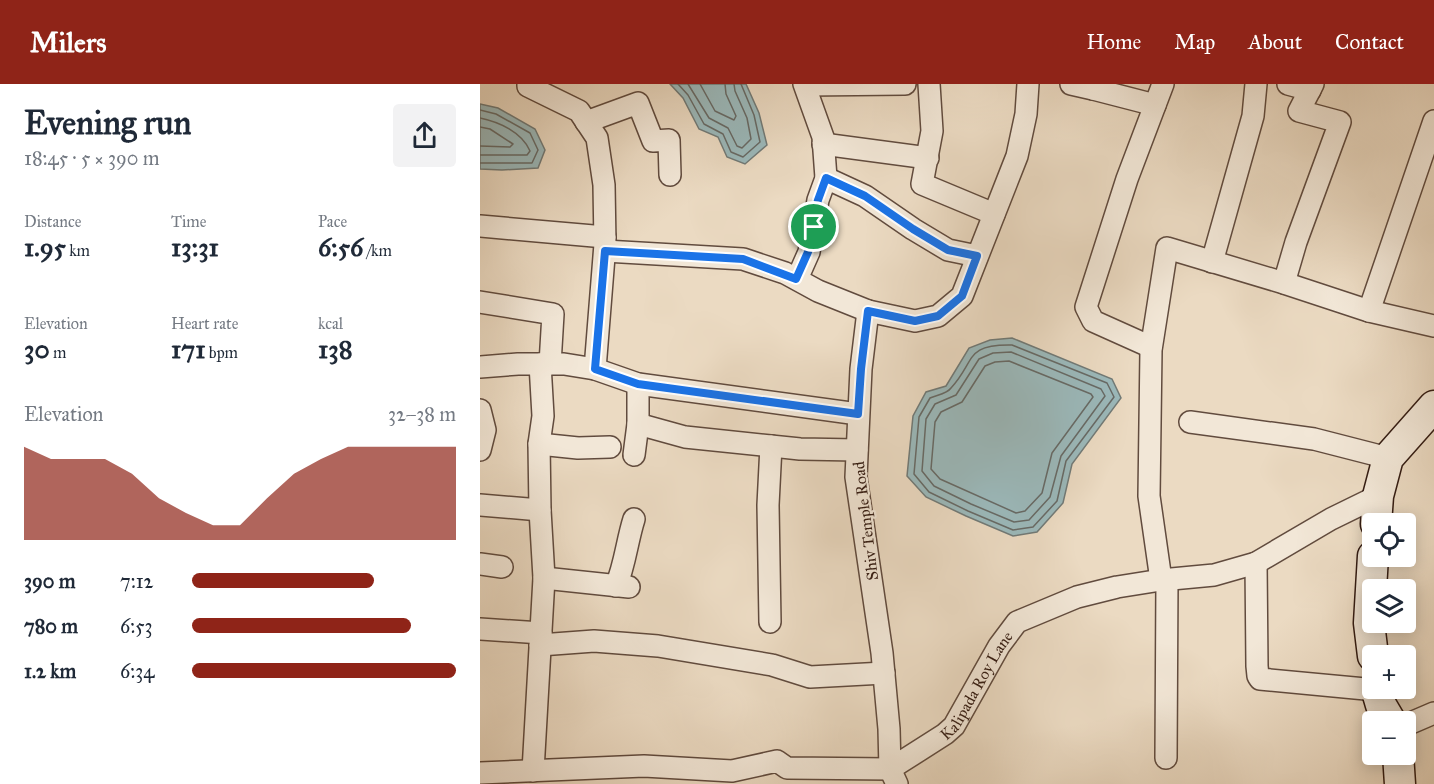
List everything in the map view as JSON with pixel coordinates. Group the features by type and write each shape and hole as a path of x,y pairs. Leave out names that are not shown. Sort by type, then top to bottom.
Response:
{"street":[{"path":"528,84 579,111 597,138 604,185 605,244 595,369"},
{"path":"796,279 808,252 818,200 826,178 823,136 805,84 905,84"},
{"path":"929,84 932,131 922,184 994,214"},
{"path":"480,226 605,244 743,259 796,279 818,291 868,311 915,321 938,316 962,296 1017,156 1026,114 1028,84"},
{"path":"1071,84 1094,86 1155,105"},
{"path":"1151,347 1093,321 1086,307 1126,179 1163,84"},
{"path":"1212,262 1253,116 1256,84"},
{"path":"1284,283 1296,242 1340,122 1299,111 1311,87 1288,84"},
{"path":"586,122 638,103 653,141 669,140 670,175"},
{"path":"1369,310 1426,167 1434,121"},
{"path":"823,144 928,159"},
{"path":"826,178 865,196 948,250 977,256"},
{"path":"1166,758 1164,580 1149,496 1151,347 1167,248 1369,310 1434,326"},
{"path":"480,302 553,314 545,364 540,444 540,510 544,578 533,771"},
{"name":"Shiv Temple Road","path":"868,311 861,369 856,477 884,673 894,776"},
{"path":"480,367 564,364 595,369 638,384 858,414"},
{"path":"634,455 638,424 638,384"},
{"name":"Kalipada Roy Lane","path":"894,776 954,726 999,646 1017,622 1077,597 1130,584 1214,575 1256,563 1331,519 1377,510 1388,458 1434,406"},
{"path":"480,410 485,430 480,450"},
{"path":"1190,422 1314,440 1388,458"},
{"path":"638,424 684,437 800,449 857,450"},
{"path":"540,444 578,448 610,447"},
{"path":"770,622 768,505 771,446"},
{"path":"480,505 540,510"},
{"path":"544,578 623,586 622,573 634,519"},
{"path":"1256,563 1257,666 1260,679 1362,688"},
{"path":"480,564 502,567"},
{"path":"1371,645 1369,623 1372,567"},
{"path":"480,629 541,639 658,646 772,665 810,677 884,673"},
{"path":"1416,721 1434,713"},
{"path":"480,773 644,766 732,771 777,761 787,768 894,776"},
{"path":"1399,765 1400,784"}],"water":[{"path":"670,84 746,84 759,113 767,145 745,164 727,157 718,137 699,129 683,98"},
{"path":"480,104 498,108 535,129 545,150 538,168 480,169"},
{"path":"1012,338 1112,379 1121,398 1072,464 1063,503 1037,532 1013,536 926,497 907,476 913,416 926,392 946,386 969,348 990,340"}],"route":[{"path":"826,178 865,196 948,250 977,256 962,296 938,316 915,321 868,311 858,414 638,384 595,369 605,251 743,259 796,279 808,252 814,227 818,200 826,178"}]}
